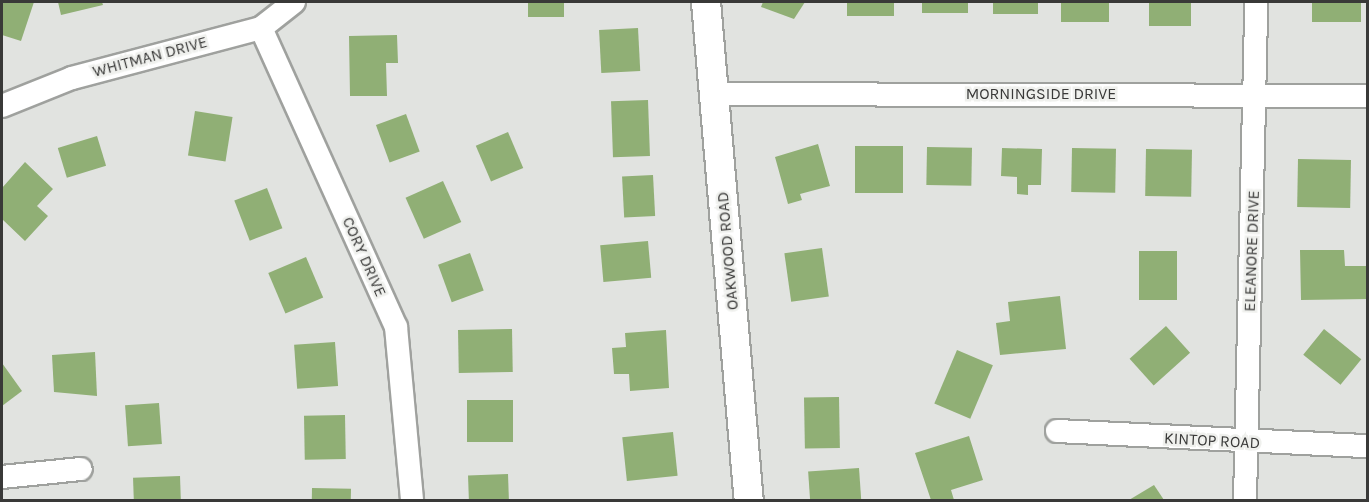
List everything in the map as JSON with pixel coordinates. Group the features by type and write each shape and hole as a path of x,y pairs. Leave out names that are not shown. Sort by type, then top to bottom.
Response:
{"street":[{"name":"WHITMAN DRIVE","path":"2,106 72,78 261,28 294,2"},
{"name":"OAKWOOD ROAD","path":"705,2 749,501"},
{"name":"ELEANORE DRIVE","path":"1245,501 1245,444 1258,94 1256,2"},
{"name":"CORY DRIVE","path":"261,28 396,327 412,501"},
{"name":"MORNINGSIDE DRIVE","path":"714,94 1368,96"},
{"name":"KINTOP ROAD","path":"1057,431 1245,444 1368,446"},
{"path":"2,477 81,469"}],"building":[{"path":"2,2 34,2 21,41 2,35"},
{"path":"58,2 102,2 103,5 61,15"},
{"path":"528,2 564,2 564,17 528,17"},
{"path":"763,2 805,2 794,19 761,7"},
{"path":"847,2 894,2 894,16 847,16"},
{"path":"922,2 968,2 968,13 922,13"},
{"path":"993,2 1038,2 1038,14 993,14"},
{"path":"1061,2 1109,2 1109,22 1061,22"},
{"path":"1149,2 1191,2 1191,26 1149,26"},
{"path":"1312,2 1361,2 1361,22 1312,22"},
{"path":"638,28 640,71 601,73 599,30"},
{"path":"397,35 398,63 386,63 387,96 350,96 349,36"},
{"path":"648,100 650,156 613,157 611,101"},
{"path":"195,111 233,117 225,161 188,155"},
{"path":"406,114 420,152 390,163 376,125"},
{"path":"508,132 523,168 491,182 476,146"},
{"path":"97,136 106,166 67,178 58,148"},
{"path":"818,144 830,186 800,194 802,200 788,204 775,157"},
{"path":"855,146 903,146 903,193 855,193"},
{"path":"927,147 972,148 971,186 926,185"},
{"path":"1002,148 1042,149 1041,185 1028,185 1028,195 1017,194 1017,177 1001,176"},
{"path":"1072,148 1116,149 1115,193 1071,192"},
{"path":"1146,149 1192,150 1191,197 1145,196"},
{"path":"1298,159 1351,160 1350,208 1297,207"},
{"path":"25,162 53,189 37,206 48,216 25,241 2,219 2,188"},
{"path":"653,175 655,216 624,218 622,177"},
{"path":"443,181 461,222 424,239 406,198"},
{"path":"267,188 282,228 250,241 234,201"},
{"path":"648,241 651,278 603,282 600,245"},
{"path":"822,248 829,297 791,302 784,253"},
{"path":"1300,250 1344,250 1345,266 1368,266 1368,299 1301,300"},
{"path":"1139,251 1177,251 1177,300 1139,300"},
{"path":"470,253 484,291 452,302 438,265"},
{"path":"306,257 323,298 285,314 268,273"},
{"path":"1060,296 1066,349 1000,355 996,323 1010,321 1008,302"},
{"path":"1166,326 1190,353 1154,386 1130,359"},
{"path":"512,329 513,372 459,373 458,330"},
{"path":"1324,329 1361,359 1341,385 1303,355"},
{"path":"666,330 669,388 630,391 629,374 614,374 612,348 626,347 625,333"},
{"path":"335,342 338,386 297,389 294,345"},
{"path":"957,350 993,365 970,419 934,403"},
{"path":"95,352 97,396 54,392 52,355"},
{"path":"2,363 22,391 2,406"},
{"path":"839,397 840,448 805,449 804,398"},
{"path":"467,400 513,400 513,442 467,442"},
{"path":"159,403 162,444 128,446 125,405"},
{"path":"345,415 346,459 305,460 304,416"},
{"path":"673,432 678,476 627,481 622,437"},
{"path":"969,436 983,480 951,490 954,500 931,500 915,453"},
{"path":"859,468 861,500 810,500 808,472"},
{"path":"508,474 509,500 469,500 468,475"},
{"path":"180,476 181,500 134,500 133,478"},
{"path":"1154,485 1164,500 1129,500"},
{"path":"312,488 351,489 351,500 312,500"}]}
